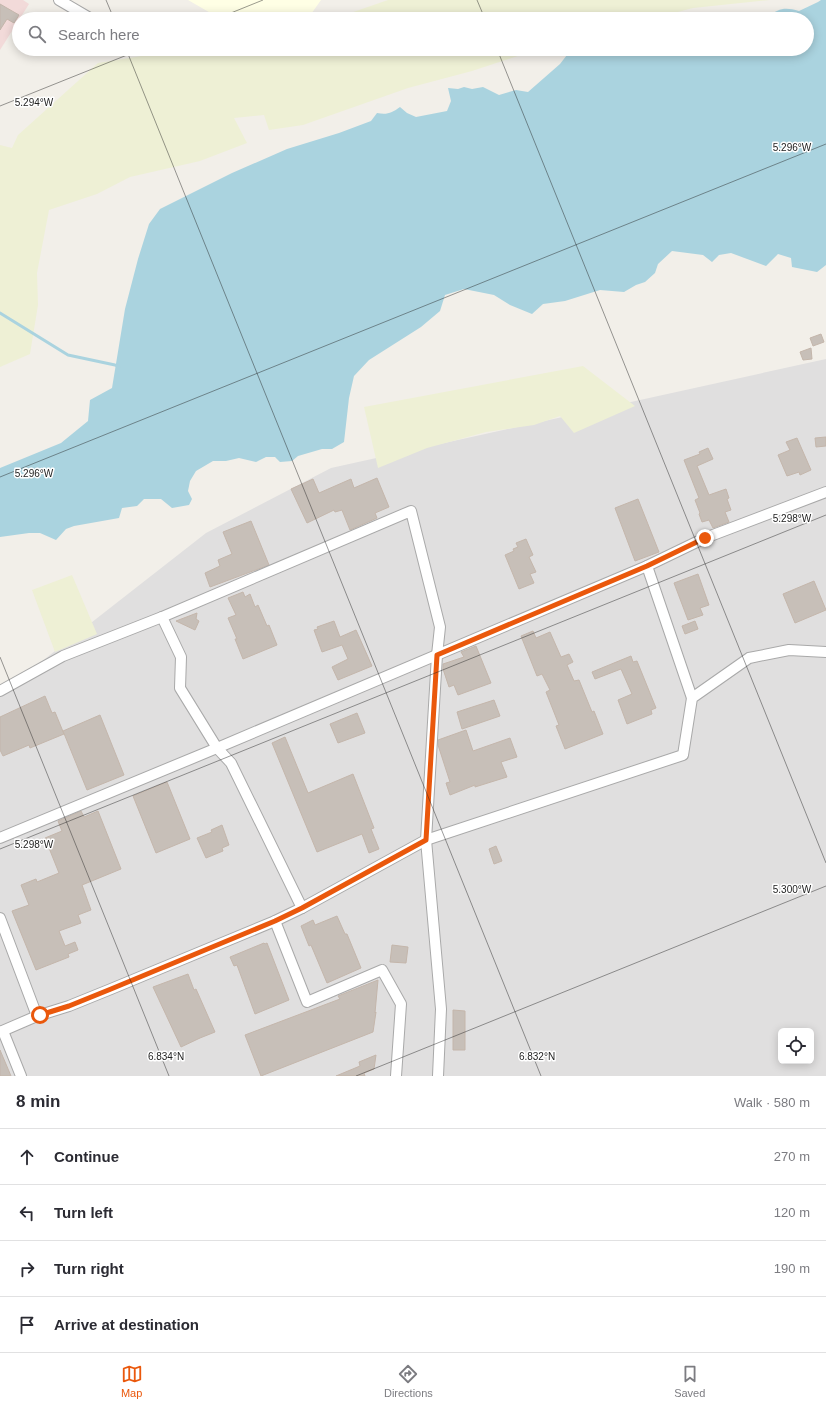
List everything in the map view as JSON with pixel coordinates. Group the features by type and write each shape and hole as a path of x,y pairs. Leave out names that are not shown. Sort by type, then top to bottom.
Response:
{"street":[{"path":"59,0 79,12"},
{"path":"0,838 647,566 705,538 826,492"},
{"path":"0,691 63,656 162,617 411,511 440,627 426,840 441,1009 438,1076"},
{"path":"21,1076 1,1031 90,997 275,921 302,908 426,840 683,755 692,698 647,566"},
{"path":"162,617 181,657 180,688 217,748 231,763 302,908"},
{"path":"692,698 750,658 788,650 826,652"},
{"path":"0,918 37,1016"},
{"path":"275,921 307,1002 382,970 401,1004 396,1076"}],"shaded area":[{"path":"0,0 23,0 29,4 24,12 12,12 12,31 0,50"},
{"path":"188,0 321,0 313,12 209,12"},
{"path":"388,0 770,0 693,8 678,12 353,12"},
{"path":"142,56 518,56 472,71 408,88 303,125 269,130 264,115 234,118 247,143 200,161 130,177 97,194 49,210 37,273 38,305 30,354 0,367 0,145 12,148 18,135 98,63"},
{"path":"826,359 826,1076 0,1076 0,694 206,533 331,468"},
{"path":"583,366 635,406 574,433 560,416 534,425 486,432 427,448 378,468 364,407"},
{"path":"72,575 97,634 55,652 32,590"}],"water":[{"path":"821,0 826,0 826,265 817,272 792,267 791,258 778,254 766,266 731,253 719,255 712,262 703,255 672,251 658,264 655,273 645,282 624,292 600,290 565,301 543,304 532,314 510,305 494,295 464,289 445,295 440,311 421,327 369,360 354,376 349,398 344,442 332,449 322,449 298,456 292,461 280,462 275,457 266,457 256,462 239,458 226,461 213,461 196,471 190,481 188,491 192,499 189,505 172,508 161,499 144,499 137,506 122,508 119,518 74,526 66,529 56,540 40,533 0,537 0,468 61,443 88,421 90,400 112,388 125,309 138,259 149,224 160,209 232,173 287,149 339,133 371,121 377,113 389,113 400,107 407,113 416,117 447,111 451,101 448,88 458,89 464,87 472,89 483,87 499,95 516,90 528,92 560,64 566,56 814,56 814,12 776,12 782,9 799,11"}],"building":[{"path":"0,4 14,12 12,12 12,22 7,19 0,30"},
{"path":"821,334 824,342 813,346 810,338"},
{"path":"811,348 812,359 803,360 800,352"},
{"path":"826,437 826,446 816,447 815,438"},
{"path":"797,438 811,470 800,475 799,472 787,476 778,455 790,450 786,442"},
{"path":"708,448 713,459 697,466 709,495 726,489 729,498 727,499 731,510 725,512 729,522 713,528 709,520 702,522 695,500 699,498 684,460 700,454 699,452"},
{"path":"377,478 389,507 375,513 377,518 350,530 342,510 335,512 334,510 307,523 291,489 313,479 319,493 351,479 354,488"},
{"path":"638,499 659,552 635,561 615,508"},
{"path":"251,521 269,565 210,587 205,573 220,566 218,560 232,554 223,532"},
{"path":"526,539 533,555 529,557 536,572 530,574 534,583 519,589 505,555 514,551 513,549 518,547 516,543"},
{"path":"698,574 709,605 700,608 703,615 688,620 674,583"},
{"path":"814,581 826,610 795,623 783,594"},
{"path":"243,592 245,597 250,594 255,607 258,605 267,626 269,625 277,645 243,659 235,639 237,639 228,618 236,615 228,598"},
{"path":"197,613 196,619 199,621 195,630 176,621"},
{"path":"334,621 340,637 356,630 372,666 338,680 332,667 348,659 342,645 322,652 314,630 318,629 317,627"},
{"path":"695,621 698,629 685,634 682,626"},
{"path":"533,631 536,638 550,632 561,657 569,654 573,662 567,665 574,681 579,680 603,734 565,749 556,726 559,725 546,692 550,690 542,674 537,676 521,636"},
{"path":"476,646 491,683 458,695 454,685 449,687 443,669 443,664 464,657 461,652"},
{"path":"631,656 633,662 637,661 656,708 651,710 652,714 627,724 618,700 632,694 621,669 595,679 592,672"},
{"path":"45,696 52,713 55,712 64,734 30,748 29,745 3,756 0,750 0,717"},
{"path":"494,700 500,716 462,729 457,712"},
{"path":"357,713 365,733 338,743 330,724"},
{"path":"100,715 124,775 87,790 63,731"},
{"path":"466,730 473,751 510,738 517,757 501,762 507,777 475,787 475,785 450,795 446,783 450,782 438,745 438,740"},
{"path":"285,737 308,793 353,774 374,828 371,829 379,849 369,853 362,834 317,852 272,743"},
{"path":"167,782 190,839 156,853 133,796"},
{"path":"81,811 84,817 98,811 121,869 82,885 91,910 78,915 81,923 59,931 65,946 75,942 78,950 68,954 69,957 36,970 12,911 29,905 21,885 36,879 37,882 59,873 45,838 62,831 58,821"},
{"path":"222,825 229,845 222,848 223,851 206,858 197,838 212,832 211,830"},
{"path":"496,846 502,861 494,864 489,849"},
{"path":"337,916 345,934 347,934 361,968 327,983 311,945 309,946 301,926 313,920 315,925"},
{"path":"267,943 289,1000 255,1014 237,965 234,966 230,957"},
{"path":"392,945 408,947 406,963 390,962"},
{"path":"188,974 194,990 196,989 215,1032 181,1047 153,987"},
{"path":"378,980 373,1032 261,1076 245,1035 340,999 338,996"},
{"path":"453,1010 465,1011 465,1050 453,1050"},
{"path":"0,1050 11,1076 0,1076"},
{"path":"376,1055 374,1069 364,1073 365,1076 336,1076 360,1066 359,1062"}],"waterway":[{"path":"0,313 68,355 119,367"}],"route":[{"path":"40,1015 69,1006 275,921 302,908 426,840 437,655 647,566 705,538"}]}
